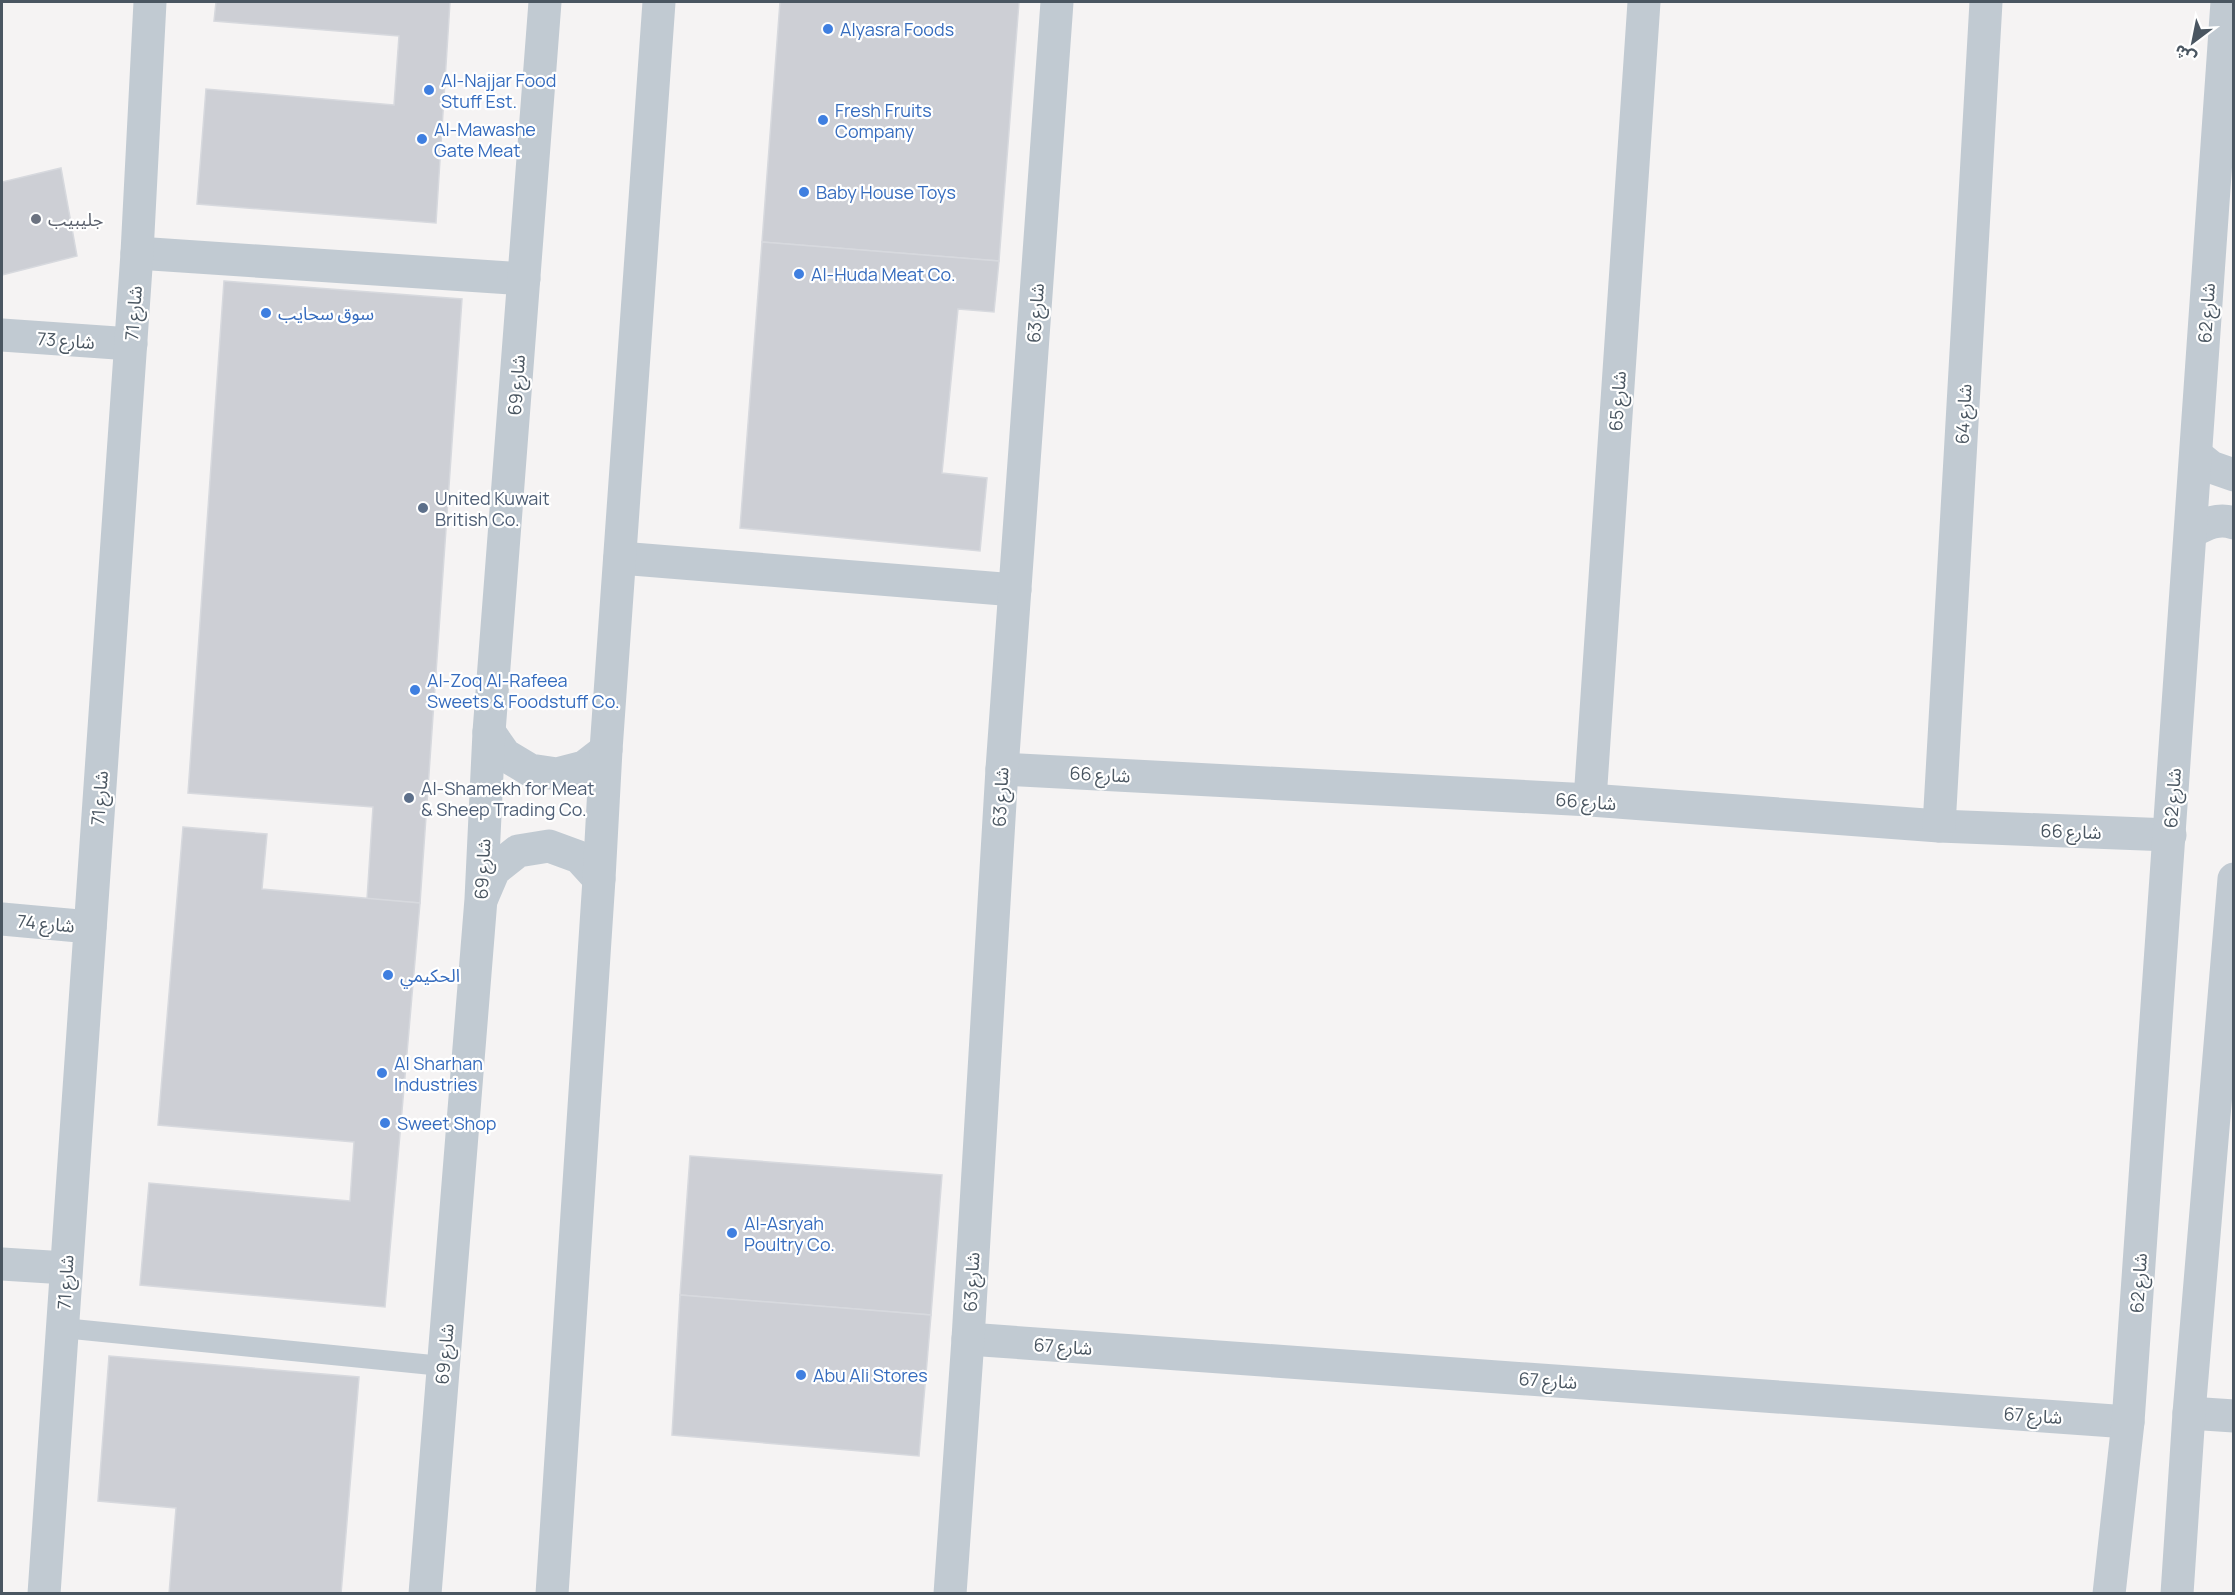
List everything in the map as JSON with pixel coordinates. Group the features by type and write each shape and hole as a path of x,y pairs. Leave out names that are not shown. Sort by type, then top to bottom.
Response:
{"street":[{"name":"شارع 71","path":"44,1593 137,253 150,2"},
{"name":"شارع 69","path":"425,1593 481,899 489,732 545,2"},
{"path":"556,1588 606,750 659,2"},
{"name":"شارع 63","path":"950,1593 968,1339 1002,769 1058,2"},
{"name":"شارع 65","path":"1590,800 1644,2"},
{"name":"شارع 64","path":"1939,826 1986,2"},
{"name":"شارع 62","path":"2109,1593 2128,1422 2228,2"},
{"path":"137,253 524,279"},
{"name":"شارع 73","path":"2,335 130,345"},
{"path":"2196,455 2211,467 2234,474"},
{"path":"2191,532 2208,522 2234,523"},
{"path":"620,558 1015,590"},
{"path":"489,732 505,755 530,770 557,774 584,767 606,750"},
{"name":"شارع 66","path":"1002,769 1590,800 1939,826 2170,835"},
{"path":"481,899 494,870 518,851 549,846 579,856 599,879"},
{"path":"2177,1593 2189,1413 2234,879"},
{"name":"شارع 74","path":"2,919 90,927"},
{"path":"2,1264 66,1268"},
{"name":"شارع 67","path":"968,1339 2128,1422"},
{"path":"2189,1413 2234,1416"}],"lane":[{"path":"63,1328 442,1366"}],"building":[{"path":"216,2 450,2 436,223 197,204 206,89 394,105 399,36 214,21"},
{"path":"780,2 1019,2 999,261 762,242"},
{"name":"جليبيب","path":"61,168 77,256 2,275 2,182"},
{"path":"762,242 999,261 994,312 958,309 942,473 987,478 980,551 740,528"},
{"path":"224,281 462,299 420,903 367,899 373,807 188,793"},
{"path":"183,827 267,834 262,889 420,903 385,1307 140,1285 149,1183 350,1201 354,1142 158,1125"},
{"path":"690,1156 942,1175 931,1315 680,1295"},
{"name":"Abu Ali Stores","path":"680,1295 931,1315 919,1456 672,1435"},
{"path":"109,1356 359,1377 341,1594 169,1594 176,1508 98,1501"}],"place":[{"name":"Alyasra Foods","path":"828,29"},
{"name":"Al-Najjar Food Stuff Est.","path":"429,90"},
{"name":"Fresh Fruits Company","path":"823,120"},
{"name":"Al-Mawashe Gate Meat","path":"422,139"},
{"name":"Baby House Toys","path":"804,192"},
{"name":"جليبيب","path":"36,219"},
{"name":"Al-Huda Meat Co.","path":"799,274"},
{"name":"سوق سحايب","path":"266,313"},
{"name":"United Kuwait British Co.","path":"423,508"},
{"name":"Al-Zoq Al-Rafeea Sweets & Foodstuff Co.","path":"415,690"},
{"name":"Al-Shamekh for Meat & Sheep Trading Co.","path":"409,798"},
{"name":"الحكيمي","path":"388,975"},
{"name":"Al Sharhan Industries","path":"382,1073"},
{"name":"Sweet Shop","path":"385,1123"},
{"name":"Al-Asryah Poultry Co.","path":"732,1233"},
{"name":"Abu Ali Stores","path":"801,1375"}]}
